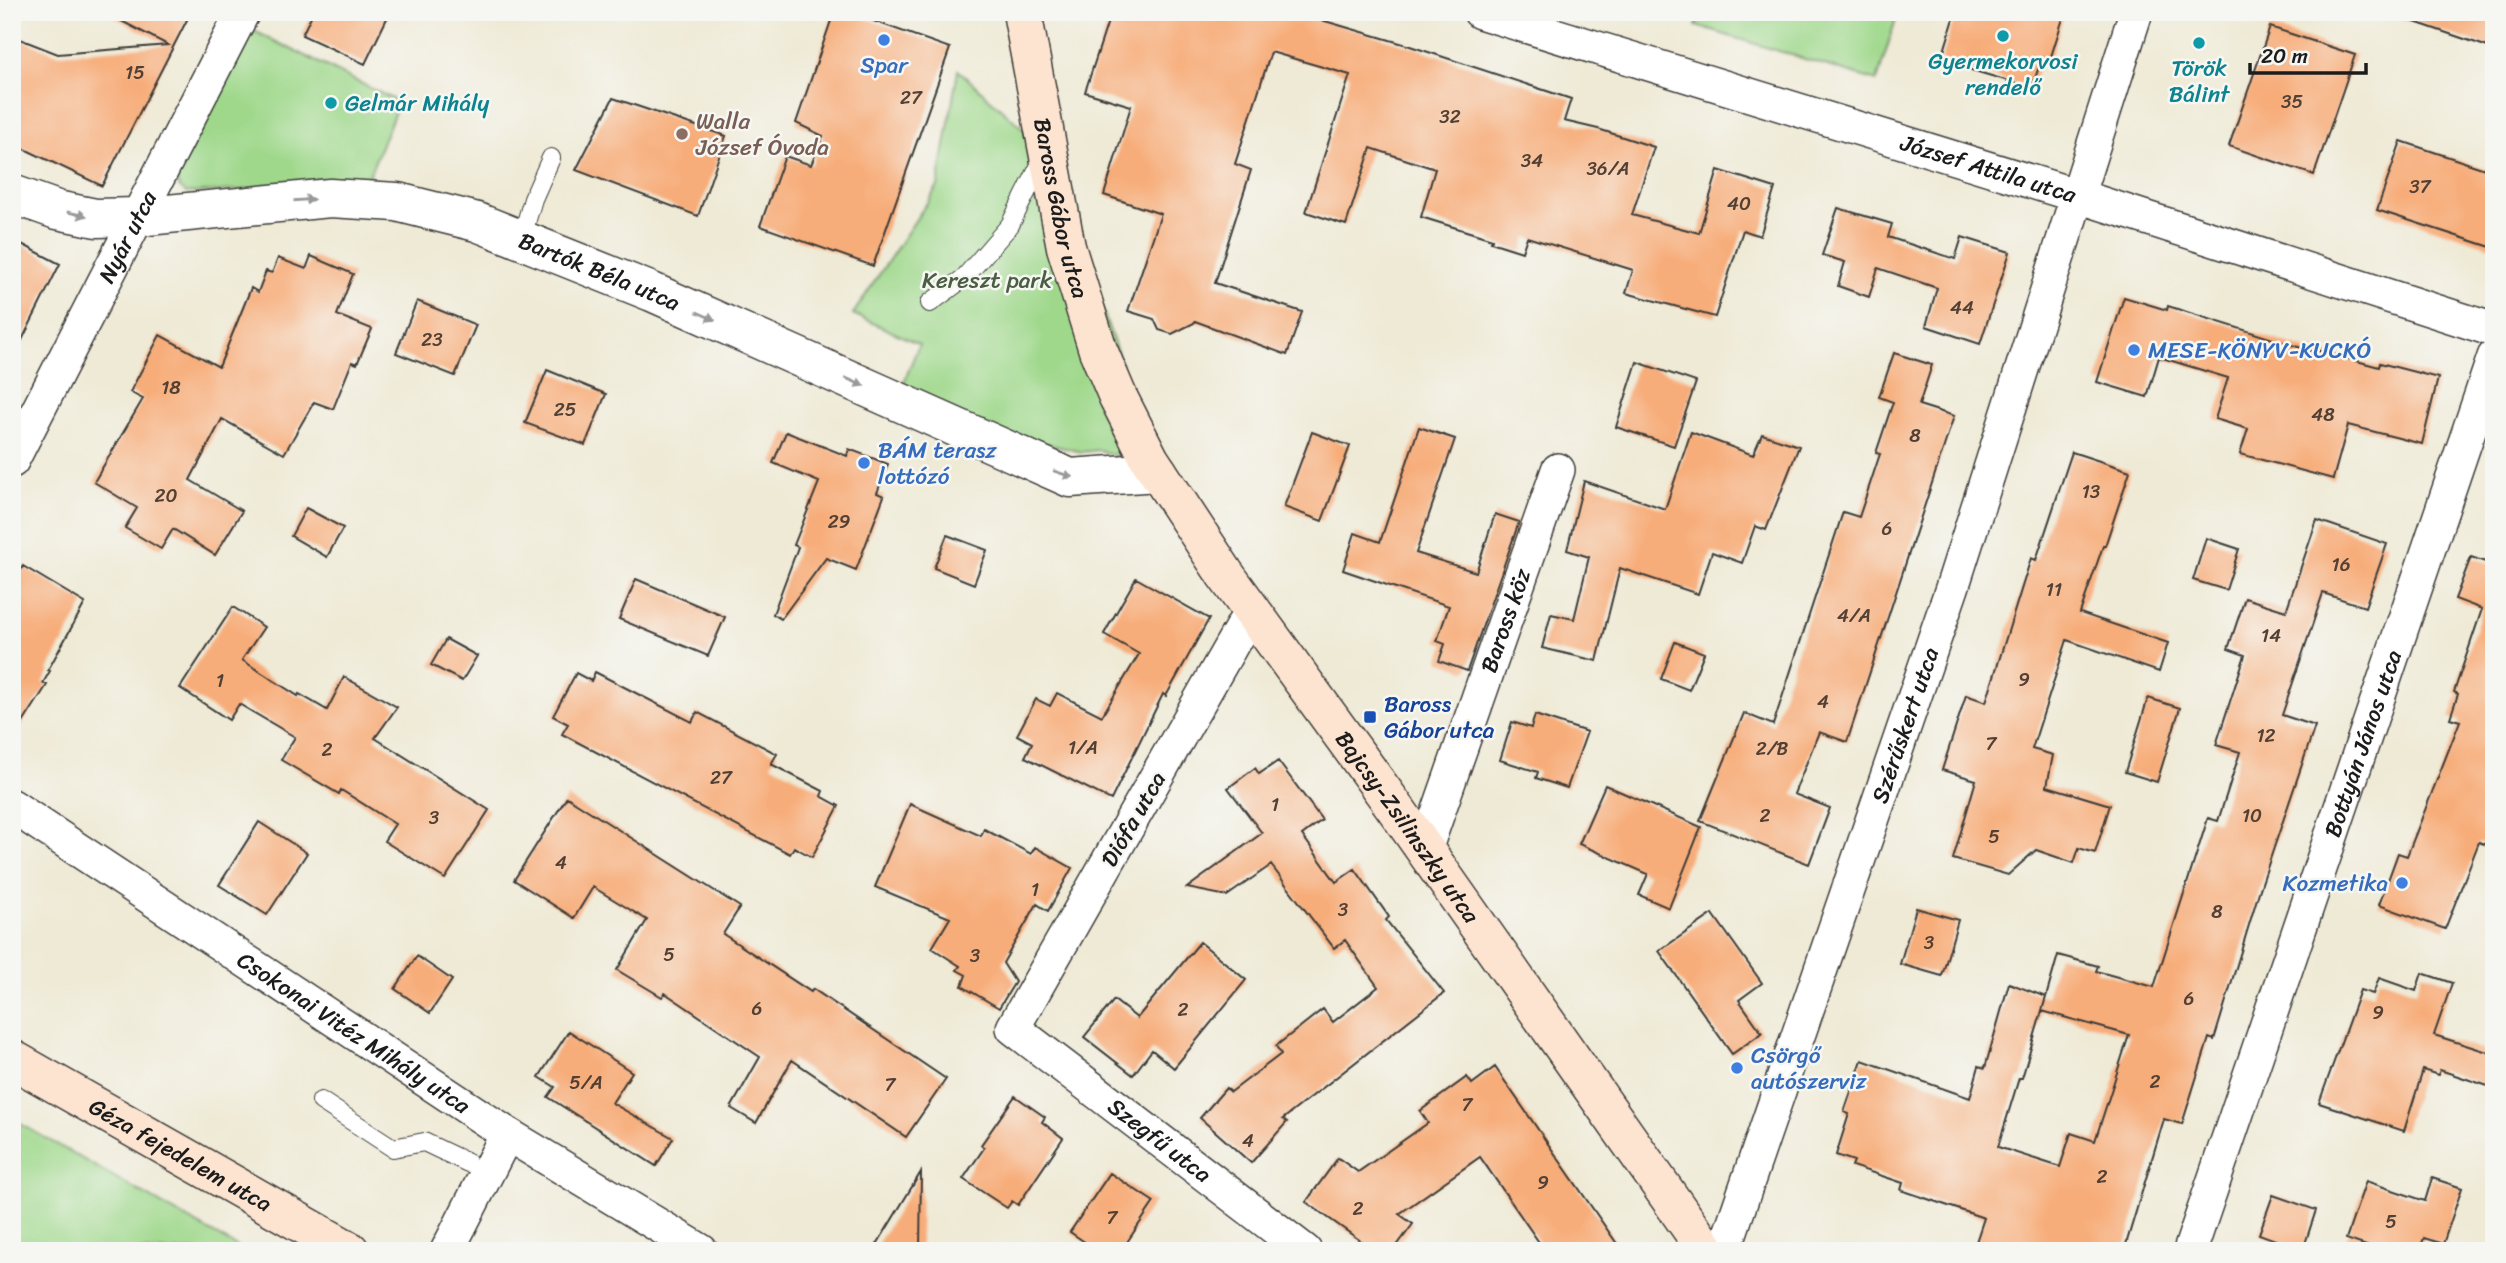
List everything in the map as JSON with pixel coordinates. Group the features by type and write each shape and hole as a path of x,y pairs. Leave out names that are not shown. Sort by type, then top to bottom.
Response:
{"main road":[{"name":"Baross Gábor utca","path":"1023,12 1066,247 1098,350 1118,397"},
{"name":"Bajcsy-Zsilinszky utca","path":"1118,397 1158,472 1225,574 1425,850 1707,1251"},
{"name":"Géza fejedelem utca","path":"12,1059 350,1251"}],"street":[{"name":"Nyár utca","path":"12,461 243,12"},
{"name":"József Attila utca","path":"1480,12 2078,196 2494,330"},
{"name":"Szérűskert utca","path":"1724,1251 1952,587 2136,12"},
{"name":"Bartók Béla utca","path":"12,194 96,218 137,217 330,198 397,202 477,222 652,292 1070,478 1158,472"},
{"name":"Bottyán János utca","path":"2190,1251 2494,357"},
{"name":"Baross köz","path":"1425,850 1558,470"},
{"name":"Diófa utca","path":"1013,1028 1252,609"},
{"name":"Csokonai Vitéz Mihály utca","path":"12,806 507,1133 701,1251"},
{"name":"Szegfű utca","path":"1013,1028 1305,1251"},
{"path":"447,1251 507,1133"}],"lane":[{"path":"930,303 964,278 1010,225 1048,151"},
{"path":"521,240 533,199 551,158"},
{"path":"321,1101 393,1148 424,1142 468,1163"}],"green space":[{"path":"1700,12 1898,12 1877,81 1696,26"},
{"path":"250,29 399,102 366,183 186,193 179,187 176,177"},
{"name":"Kereszt park","path":"958,70 1048,151 1158,472 1100,450 1082,452 932,417 897,400 919,344 853,314 938,186"},
{"path":"12,1119 244,1251 12,1251"}],"building":[{"path":"104,12 191,12 102,186 12,143 12,36 58,54 168,45"},
{"path":"313,12 390,12 365,64 302,35"},
{"path":"834,12 848,12 950,48 873,266 760,226 785,156 811,165 823,136 796,123"},
{"path":"1111,12 1294,12 1407,45 1571,99 1564,121 1654,147 1632,215 1699,233 1718,170 1775,188 1760,236 1743,230 1715,317 1626,293 1633,270 1527,237 1522,252 1491,242 1492,239 1421,217 1435,169 1371,148 1346,225 1306,212 1350,75 1271,52 1235,164 1251,170 1215,283 1302,312 1287,355 1195,321 1172,334 1159,330 1154,319 1128,311 1161,214 1104,195 1131,106 1085,92"},
{"name":"Gyermekorvosi rendelő","path":"1956,12 2065,12 2049,63 2041,60 2032,88 1941,61"},
{"path":"2401,12 2494,12 2494,49 2400,17"},
{"path":"2270,27 2355,55 2314,175 2229,146"},
{"path":"613,98 726,136 698,216 576,170"},
{"path":"2401,141 2494,172 2494,248 2377,210"},
{"path":"1838,208 1892,224 1888,237 1955,259 1962,237 2010,252 1980,344 1926,326 1937,288 1878,268 1869,297 1838,286 1845,262 1822,255"},
{"path":"12,239 60,264 12,360"},
{"path":"311,256 353,274 337,315 372,329 357,364 352,362 333,409 314,402 284,454 222,419 190,480 242,511 215,555 173,529 161,549 125,528 137,508 94,482 143,399 130,392 160,335 219,367 251,288 258,292 266,271 272,273 278,258 306,269"},
{"path":"2124,297 2167,310 2168,306 2311,351 2312,349 2379,367 2380,363 2438,378 2422,444 2348,425 2333,479 2240,454 2248,429 2215,419 2228,378 2159,357 2147,397 2097,382"},
{"path":"417,301 476,325 455,376 396,353"},
{"path":"1894,353 1932,365 1919,405 1954,416 1847,742 1819,732 1794,794 1830,808 1809,864 1700,821 1744,713 1773,725 1843,512 1859,517 1880,454 1876,453 1893,402 1879,397"},
{"path":"1637,362 1696,382 1674,446 1616,427"},
{"path":"547,370 606,394 585,445 525,423"},
{"path":"1419,427 1455,439 1416,553 1476,572 1495,514 1519,522 1467,671 1439,661 1445,644 1437,641 1449,606 1343,570 1355,533 1380,542"},
{"path":"786,432 847,456 849,449 888,464 877,493 884,496 856,570 826,558 781,619 773,614 798,547 794,545 819,482 773,463"},
{"path":"1312,432 1350,446 1322,521 1284,507"},
{"path":"1691,432 1753,455 1762,434 1799,446 1766,530 1755,526 1742,563 1712,552 1698,594 1620,568 1597,661 1542,648 1551,614 1574,619 1589,557 1567,550 1584,481 1665,509"},
{"path":"2072,452 2130,471 2080,613 2168,643 2159,672 2067,640 2032,749 2053,755 2047,786 2110,805 2095,853 2079,848 2074,863 2036,850 2008,875 1953,859 1976,780 1942,770 1966,695 1986,702 2031,558 2036,560"},
{"path":"306,508 343,528 327,557 291,536"},
{"path":"2317,520 2387,544 2365,607 2323,593 2282,715 2315,726 2259,892 2214,1040 2209,1038 2182,1124 2164,1119 2124,1251 1973,1251 1984,1218 1901,1190 1903,1183 1852,1166 1854,1161 1836,1155 1849,1114 1844,1112 1862,1060 1970,1098 1979,1066 1985,1068 2009,983 2046,997 2058,955 2098,966 2096,971 2154,987 2208,818 2218,821 2240,752 2216,745 2245,655 2228,649 2245,598 2286,611","holes":["2046,997 2042,1011 2129,1035 2095,1141 2071,1133 2060,1167 1998,1147"]},
{"path":"947,535 987,550 974,584 934,568"},
{"path":"2206,538 2239,549 2226,590 2193,580"},
{"path":"2471,557 2494,565 2494,848 2479,842 2445,929 2379,905 2398,853 2407,856 2460,721 2450,718 2458,694 2454,692 2482,609 2455,599"},
{"path":"23,566 85,603 48,670 50,671 43,683 47,685 12,740 12,585"},
{"path":"1136,578 1209,619 1166,696 1163,694 1111,800 1025,757 1032,743 1017,735 1036,699 1050,706 1057,693 1102,716 1139,654 1104,634"},
{"path":"636,579 725,617 708,656 619,619"},
{"path":"233,607 264,627 242,660 298,696 299,694 327,710 344,677 397,707 375,738 489,810 445,879 384,841 395,824 341,790 339,794 281,760 295,737 239,704 229,720 180,688"},
{"path":"446,639 477,656 462,681 431,665"},
{"path":"1675,642 1704,653 1689,690 1661,679"},
{"path":"595,672 692,722 697,712 777,754 771,764 823,791 821,796 839,806 812,857 794,847 790,854 562,734 568,724 553,716 576,673 591,681"},
{"path":"2148,698 2180,708 2157,782 2125,772"},
{"path":"1535,715 1587,732 1567,788 1536,778 1538,772 1500,760 1512,722 1531,728"},
{"path":"1278,761 1322,820 1302,835 1336,882 1355,869 1389,917 1386,920 1444,993 1283,1119 1287,1122 1251,1163 1200,1118 1226,1088 1231,1092 1281,1054 1276,1046 1323,1009 1333,1022 1378,987 1345,940 1334,948 1271,865 1227,896 1187,888 1262,833 1228,788 1255,768 1259,774"},
{"path":"1605,785 1701,827 1669,908 1639,895 1648,874 1579,844"},
{"path":"567,797 740,907 723,934 811,992 813,989 946,1079 906,1137 792,1060 756,1123 731,1108 760,1057 665,993 662,997 617,970 647,920 593,887 574,918 514,880"},
{"path":"910,804 981,836 984,829 1031,854 1035,847 1072,868 1048,911 1037,904 1003,963 1015,982 999,1008 962,986 966,975 957,970 960,966 932,948 950,918 875,887"},
{"path":"259,822 307,853 267,915 219,885"},
{"path":"1916,908 1958,920 1942,976 1900,964"},
{"path":"1713,914 1762,983 1739,1000 1762,1033 1732,1054 1659,951"},
{"path":"1200,942 1246,980 1174,1068 1152,1050 1133,1075 1084,1037 1114,1000 1137,1018"},
{"path":"417,956 452,980 430,1013 395,989"},
{"path":"2422,973 2452,983 2434,1035 2494,1054 2494,1088 2440,1070 2438,1075 2423,1070 2404,1131 2319,1103 2360,990 2373,994 2379,978 2416,991"},
{"path":"569,1031 632,1072 612,1103 673,1138 656,1166 548,1097 555,1087 539,1077"},
{"path":"1495,1067 1622,1251 1545,1251 1480,1157 1399,1214 1413,1224 1393,1251 1375,1251 1306,1202 1338,1158 1358,1172 1428,1123 1420,1111 1467,1077 1472,1084"},
{"path":"1015,1096 1045,1117 1042,1122 1063,1138 1018,1205 1012,1201 1007,1208 963,1179 984,1148 981,1145"},
{"path":"921,1172 920,1251 873,1251"},
{"path":"1110,1173 1154,1202 1121,1251 1098,1251 1070,1232"},
{"path":"2432,1178 2462,1188 2443,1244 2424,1238 2419,1251 2381,1251 2346,1239 2366,1181 2425,1201"},
{"path":"2273,1195 2316,1210 2303,1250 2259,1234"}],"place":[{"name":"Gyermekorvosi rendelő","path":"2003,36"},
{"name":"Spar","path":"884,40"},
{"name":"Török Bálint","path":"2199,43"},
{"name":"Gelmár Mihály","path":"331,103"},
{"name":"Walla József Óvoda","path":"682,134"},
{"name":"MESE-KÖNYV-KUCKÓ","path":"2134,350"},
{"name":"BÁM terasz lottózó","path":"864,463"},
{"name":"Baross Gábor utca","path":"1370,717"},
{"name":"Kozmetika","path":"2402,883"},
{"name":"Csörgő autószerviz","path":"1737,1068"}]}
